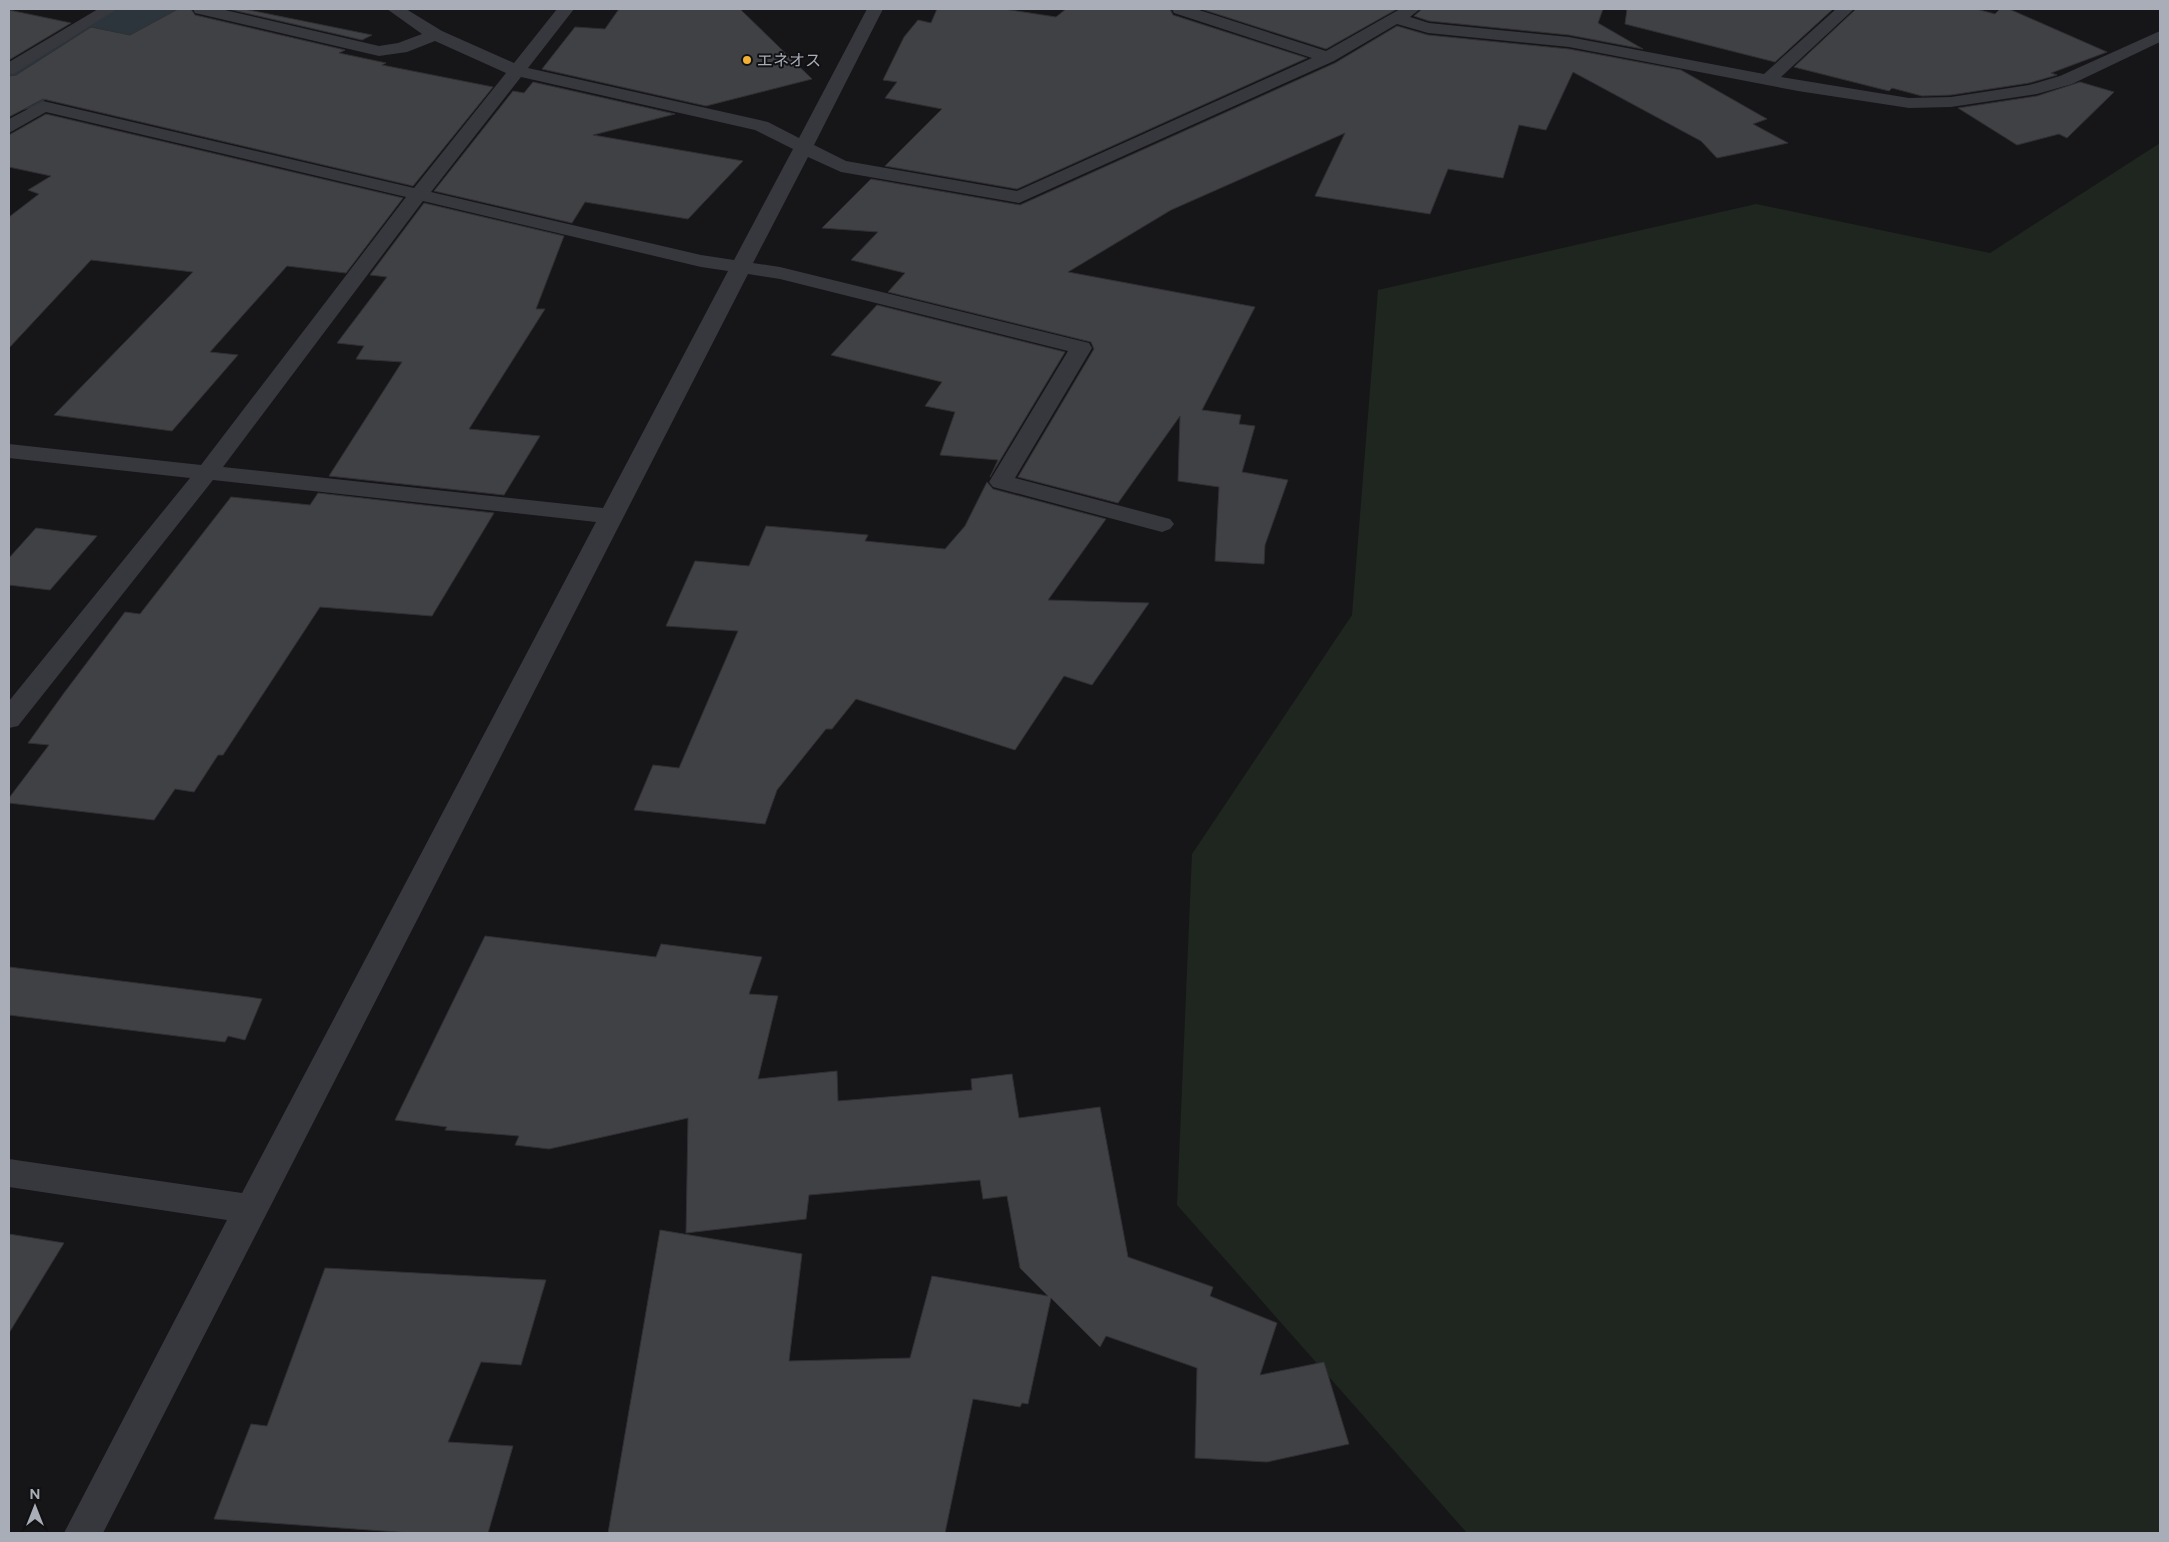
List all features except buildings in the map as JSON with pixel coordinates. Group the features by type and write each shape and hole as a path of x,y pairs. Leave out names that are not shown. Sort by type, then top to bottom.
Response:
{"street":[{"path":"9,69 109,9"},
{"path":"201,9 379,51 401,48 436,35"},
{"path":"395,9 417,25 436,35 517,71 761,126 841,166 1019,198 1328,57 1404,14 1428,28 1569,42 1798,86 1909,103 1951,102 2031,90 2066,80 2160,36"},
{"path":"9,719 206,472 418,195 566,9"},
{"path":"82,1533 875,9"},
{"path":"1180,9 1328,57"},
{"path":"1769,80 1846,9"},
{"path":"9,127 43,106 701,262 780,273 1081,348 1001,482 1162,524"},
{"path":"9,450 612,516"},
{"path":"9,1173 251,1209"}],"shaded area":[{"path":"2160,143 2160,1533 1467,1533 1177,1205 1192,854 1352,615 1378,290 1756,204 1990,253"}],"waterway":[{"path":"9,94 151,9"}],"place":[{"name":"エネオス","path":"747,60"}]}
